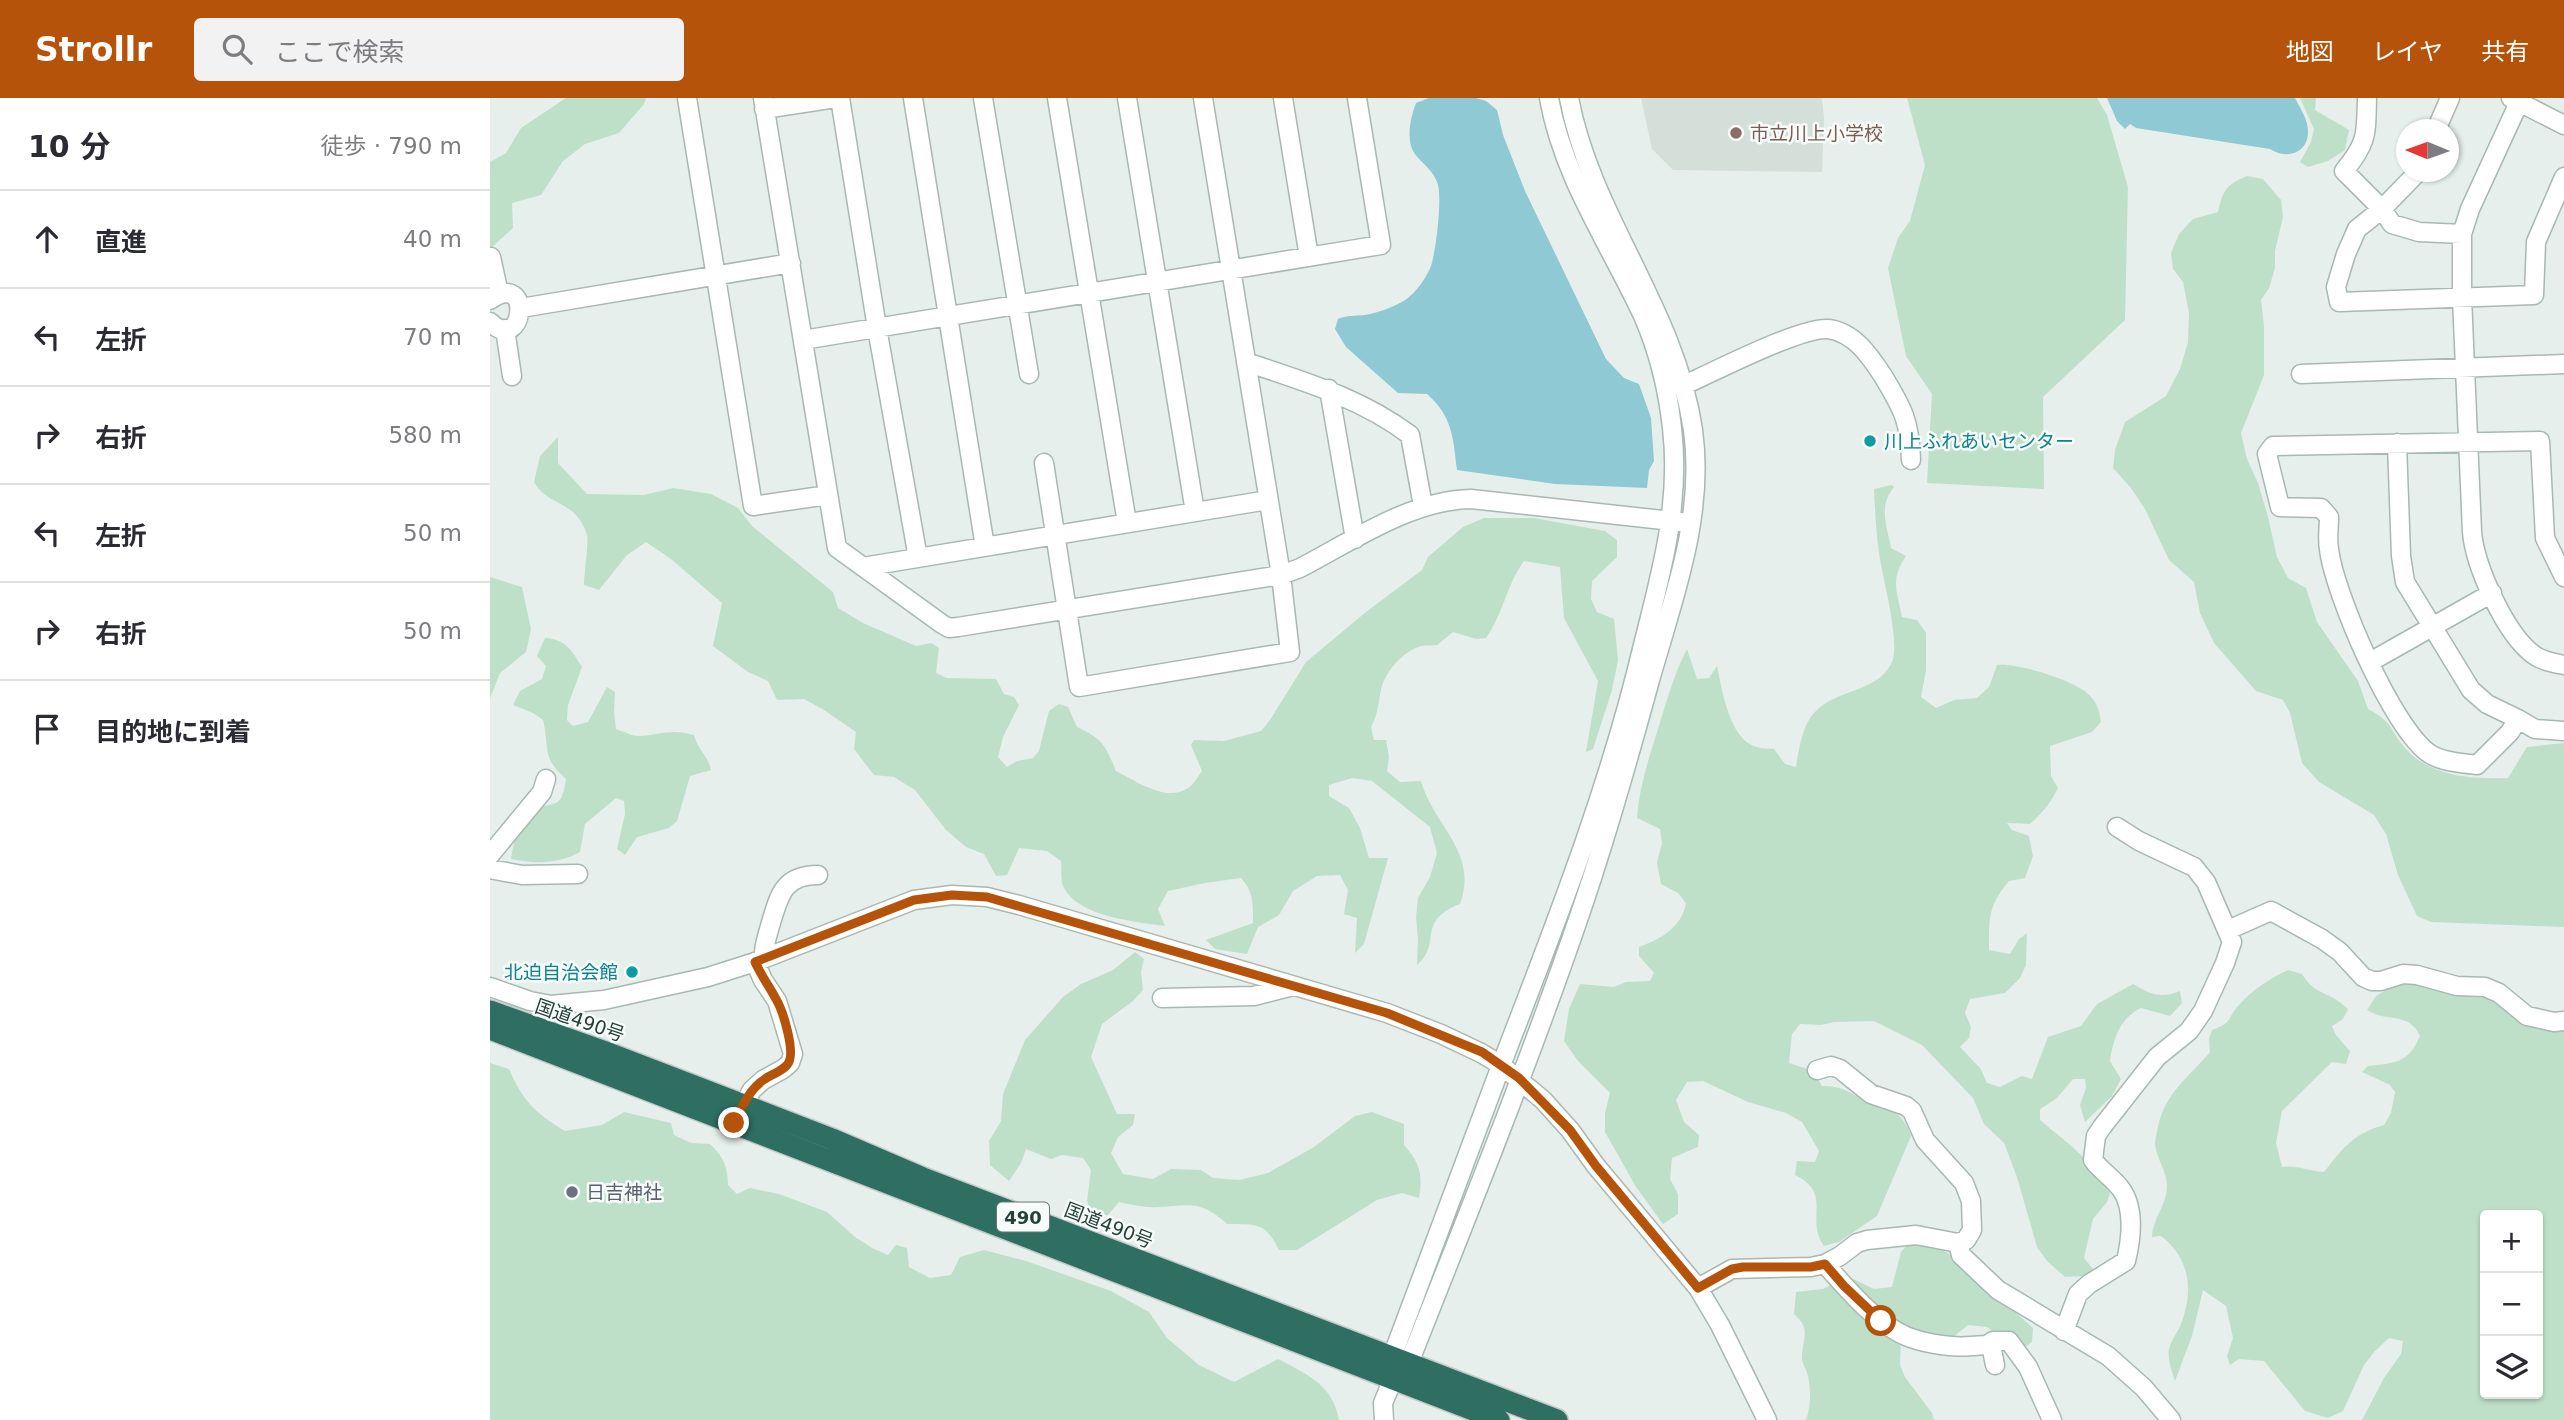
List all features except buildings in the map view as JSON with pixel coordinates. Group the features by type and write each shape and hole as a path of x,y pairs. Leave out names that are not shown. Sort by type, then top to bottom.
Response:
{"highway":[{"name":"国道490号","path":"490,1011 611,1054 738,1114 832,1139 923,1178 1557,1420"},
{"name":"国道490号","path":"490,1028 738,1114 1499,1420"}],"street":[{"path":"687,98 753,506 828,495"},
{"path":"918,558 838,98 763,103 837,548 949,628 1281,575 1423,506 1451,499 1691,523"},
{"path":"913,98 985,547"},
{"path":"983,98 1029,374"},
{"path":"1057,98 1127,523"},
{"path":"1127,98 1195,512"},
{"path":"1044,463 1079,687 1290,652 1281,575 1203,98"},
{"path":"1283,98 1308,257"},
{"path":"803,340 1381,245 1357,98"},
{"path":"1384,1420 1383,1403 1501,1065 1566,898 1612,761 1662,570 1671,521 1673,429 1657,355 1644,320 1577,184 1563,150 1549,98"},
{"path":"1400,1360 1519,1078 1581,911 1622,783 1681,573 1691,523 1694,497 1694,434 1684,385 1669,338 1599,193 1583,152 1569,98"},
{"path":"2367,98 2366,134 2362,148 2344,171 2382,209 2392,224 2419,232 2462,234"},
{"path":"2441,119 2450,98"},
{"path":"2564,125 2517,99 2462,234 2462,297 2474,549 2480,571 2514,635 2537,657 2564,666"},
{"path":"2408,182 2382,209 2357,229 2336,287 2339,302 2535,295 2536,242 2564,177"},
{"path":"491,257 494,297 509,294 517,299 521,309 520,318 514,326 498,325 512,376"},
{"path":"521,309 791,263"},
{"path":"1684,385 1803,333 1828,329 1841,333 1868,353 1904,411 1910,434 1911,460"},
{"path":"1246,362 1329,389 1395,424 1409,435 1423,506"},
{"path":"2301,374 2564,364"},
{"path":"1329,389 1355,540"},
{"path":"2518,719 2510,732 2477,765 2441,759 2419,745 2397,716 2355,629 2329,549 2329,517 2321,508 2280,508 2267,454 2273,446 2540,441 2545,538 2564,577"},
{"path":"2398,443 2400,556 2405,582 2470,690 2487,704 2535,729 2564,731"},
{"path":"863,567 1268,500"},
{"path":"2370,662 2492,593"},
{"path":"490,855 542,792 546,779"},
{"path":"2064,1331 2078,1294 2126,1261 2131,1241 2127,1203 2121,1189 2093,1160 2095,1136 2157,1057 2189,1031 2203,1010 2232,942 2206,882 2194,867 2139,841 2117,827"},
{"path":"490,869 522,875 578,874"},
{"path":"738,1114 757,1085 790,1063 793,1054 777,1000 763,979 759,960 785,887 804,875 818,876"},
{"path":"490,987 530,1001 551,1005 575,1004 652,991 759,960 914,900 952,895 987,897 1019,905 1387,1013 1482,1052 1519,1078 1570,1130 1596,1166 1698,1288 1720,1325 1767,1420"},
{"path":"2228,930 2271,911 2322,939 2363,977 2372,981 2403,974 2458,986 2486,987 2499,993 2527,1016 2554,1022 2564,1021"},
{"path":"1163,998 1254,996 1293,986"},
{"path":"1698,1288 1732,1269 1811,1267 1825,1264 1857,1243 1888,1236 1916,1236 1958,1244 1966,1240 1972,1230 1971,1201 1964,1184 1921,1134 1912,1111 1906,1106 1871,1094 1840,1069 1831,1066 1817,1070"},
{"path":"1958,1244 1961,1255 1998,1290 2108,1356 2171,1420"},
{"path":"1825,1264 1881,1321 1910,1338 1970,1346 2009,1340 2019,1352 2052,1420"},
{"path":"1987,1345 1992,1350 1995,1365"}],"shaded area":[{"name":"市立川上小学校","path":"1641,98 1822,98 1822,172 1673,170 1652,149"}],"green space":[{"path":"566,98 646,98 619,133 585,144 563,161 541,195 512,203 513,228 490,249 490,162 506,153 521,128"},
{"path":"1907,98 2097,98 2107,115 2128,187 2125,320 2043,397 2044,489 1927,483 1932,394 1906,356 1888,268 1898,238 1910,221 1925,165"},
{"path":"2300,98 2316,98 2315,110 2349,130 2345,150 2328,161 2308,167 2300,162 2311,142 2314,129"},
{"path":"2247,176 2263,179 2281,200 2283,217 2275,251 2275,268 2269,288 2261,300 2264,375 2241,433 2247,459 2258,483 2268,517 2277,557 2288,578 2306,588 2317,622 2358,681 2368,709 2386,722 2415,758 2452,774 2508,778 2527,747 2564,743 2564,927 2431,922 2417,916 2398,875 2386,834 2374,815 2319,782 2302,763 2290,713 2283,700 2256,691 2214,643 2200,613 2194,582 2169,560 2145,509 2113,468 2115,450 2125,422 2166,396 2180,369 2188,342 2189,313 2183,282 2173,269 2171,253 2179,234 2193,219 2218,212 2226,189"},
{"path":"558,437 558,463 587,494 644,495 673,488 711,494 738,508 752,526 833,592 838,608 863,623 916,646 931,643 939,648 936,673 947,678 996,679 1004,694 1014,697 1019,705 1003,737 998,757 1007,767 1017,761 1033,758 1039,751 1049,711 1059,704 1068,707 1077,727 1102,744 1116,771 1161,792 1180,792 1188,788 1202,771 1191,745 1194,740 1224,741 1261,731 1306,662 1422,570 1428,557 1463,527 1484,518 1534,518 1605,531 1617,540 1617,557 1592,581 1591,599 1597,612 1614,619 1618,660 1612,690 1593,749 1586,752 1598,681 1564,618 1560,567 1524,561 1486,638 1476,639 1453,632 1437,645 1414,649 1395,664 1383,683 1371,727 1374,740 1386,740 1389,757 1387,771 1400,782 1421,781 1464,869 1460,904 1446,911 1433,925 1424,957 1417,965 1418,898 1430,877 1437,853 1430,827 1372,781 1352,778 1329,785 1329,796 1349,808 1360,828 1369,858 1388,858 1364,944 1355,953 1357,918 1344,914 1348,890 1340,875 1317,876 1293,891 1279,915 1258,927 1247,954 1215,949 1206,940 1253,923 1251,894 1241,878 1168,891 1158,909 1165,926 1109,916 1082,906 1071,898 1064,888 1061,861 1047,851 1019,848 1007,875 996,876 984,854 966,847 946,830 915,790 894,777 874,775 854,749 856,732 804,699 777,700 768,681 748,672 713,646 722,603 671,559 646,542 627,555 599,590 584,585 587,535 582,523 569,509 547,496 534,482 540,456"},
{"path":"1892,485 1894,487 1886,501 1885,516 1891,548 1906,556 1896,579 1902,617 1917,620 1926,633 1926,670 1921,697 1936,708 1954,700 1977,698 1989,687 1997,665 2017,666 2080,688 2095,703 2101,722 2092,732 2050,746 2051,776 2058,788 2046,807 2030,824 2007,823 2012,830 2029,836 2033,856 2025,878 2009,881 1993,905 1989,950 2010,954 2019,939 2027,933 2026,965 2020,978 2005,993 1970,999 1965,1013 1971,1027 1969,1038 1960,1047 1980,1068 1987,1083 2000,1087 2022,1076 2032,1079 2048,1037 2081,1026 2097,1004 2133,984 2156,994 2167,995 2180,991 2182,1003 2170,1016 2141,1008 2123,1023 2113,1045 2110,1061 2121,1079 2112,1096 2085,1122 2080,1105 2086,1088 2085,1079 2073,1079 2056,1099 2040,1109 2040,1120 2088,1162 2110,1193 2107,1202 2093,1219 2084,1258 2093,1269 2085,1276 2065,1277 2047,1261 2037,1247 2017,1177 2004,1143 1984,1124 1973,1098 1922,1045 1874,1021 1800,1024 1792,1034 1789,1063 1814,1071 1822,1086 1841,1089 1895,1112 1905,1123 1911,1136 1877,1216 1839,1242 1824,1246 1817,1226 1813,1190 1807,1182 1795,1175 1797,1161 1815,1162 1819,1151 1802,1122 1786,1113 1748,1102 1703,1081 1687,1082 1676,1100 1684,1122 1699,1135 1698,1147 1672,1158 1670,1179 1678,1194 1678,1214 1663,1224 1636,1187 1605,1132 1605,1113 1610,1093 1578,1061 1564,1041 1569,1009 1580,984 1614,987 1626,982 1650,981 1654,973 1639,956 1639,947 1669,931 1684,911 1686,903 1678,893 1661,884 1657,863 1662,843 1660,829 1637,818 1650,754 1687,649 1697,679 1709,678 1717,666 1728,712 1740,735 1757,747 1774,749 1785,764 1796,767 1804,731 1815,712 1834,699 1876,680 1891,664 1894,655 1893,627 1879,553 1874,489"},
{"path":"490,577 522,587 531,629 526,652 500,673 490,698"},
{"path":"545,638 563,643 582,667 568,705 567,720 573,726 588,722 607,687 615,692 616,729 638,736 672,732 694,735 710,765 711,770 690,776 677,821 669,828 637,837 625,855 617,849 625,814 624,801 616,798 585,824 580,852 546,862 511,859 515,839 524,821 535,811 560,800 566,779 550,758 543,720 513,705 520,691 542,679 546,666 537,656"},
{"path":"1135,952 1144,959 1141,972 1143,990 1102,1024 1091,1057 1117,1114 1135,1114 1133,1125 1118,1137 1111,1153 1123,1174 1153,1179 1171,1169 1201,1170 1213,1178 1239,1180 1268,1173 1314,1147 1355,1116 1372,1112 1404,1124 1404,1145 1419,1169 1419,1198 1402,1193 1377,1200 1297,1250 1279,1250 1269,1234 1259,1226 1227,1224 1210,1211 1195,1206 1149,1207 1119,1202 1108,1215 1092,1215 1087,1201 1091,1170 1083,1158 1062,1155 1051,1159 1026,1149 1021,1163 1009,1181 990,1165 989,1141 1001,1121 1003,1094 1025,1040 1063,997 1081,984 1113,970"},
{"path":"2288,970 2302,974 2312,986 2348,1009 2343,1019 2332,1026 2350,1051 2346,1064 2332,1062 2282,1111 2276,1143 2282,1167 2324,1172 2350,1142 2384,1125 2391,1113 2395,1092 2390,1085 2362,1072 2368,1066 2393,1063 2405,1057 2420,1036 2410,1023 2404,1020 2367,1010 2376,996 2396,984 2416,981 2486,995 2564,1025 2564,1420 2362,1420 2384,1378 2401,1354 2403,1341 2389,1338 2364,1365 2343,1411 2328,1418 2305,1411 2264,1361 2239,1359 2230,1365 2227,1356 2233,1338 2226,1306 2203,1290 2192,1336 2175,1381 2169,1361 2169,1349 2185,1312 2188,1287 2184,1265 2178,1254 2161,1236 2152,1237 2167,1186 2155,1144 2158,1127 2172,1095 2210,1052 2209,1039 2212,1030 2227,1022 2255,989"},
{"path":"490,1063 509,1069 519,1090 531,1105 565,1131 602,1125 624,1112 671,1123 674,1135 691,1143 710,1144 715,1148 724,1162 728,1185 737,1194 750,1188 779,1194 827,1212 872,1248 888,1255 896,1245 907,1248 909,1267 930,1278 951,1275 960,1257 984,1250 1026,1261 1111,1291 1149,1312 1167,1338 1199,1365 1234,1382 1278,1359 1299,1370 1325,1389 1336,1408 1339,1420 490,1420"},
{"path":"1908,1244 1933,1246 1948,1253 2033,1328 2032,1342 2024,1348 1997,1336 1987,1327 1968,1325 1953,1337 1901,1339 1900,1365 1934,1420 1806,1420 1810,1387 1802,1360 1805,1330 1794,1314 1796,1292 1823,1289 1847,1276 1874,1289 1892,1287 1901,1252"}],"water":[{"path":"1429,98 1476,98 1486,101 1497,110 1503,135 1525,191 1606,359 1624,378 1639,384 1651,418 1654,461 1649,470 1647,488 1555,484 1457,470 1450,429 1436,403 1427,394 1398,393 1346,347 1335,329 1338,319 1374,313 1405,300 1420,285 1431,266 1438,225 1438,185 1413,151 1410,133 1416,103"},
{"path":"2107,98 2295,98 2307,124 2307,141 2298,151 2285,154 2270,149 2136,128 2130,124 2125,129 2117,121"}],"place":[{"name":"市立川上小学校","path":"1736,133"},
{"name":"川上ふれあいセンター","path":"1870,441"},
{"name":"北迫自治会館","path":"632,972"},
{"name":"日吉神社","path":"572,1192"}],"route":[{"path":"734,1123 752,1090 790,1063 793,1054 777,1000 755,962 914,900 952,895 987,897 1387,1013 1482,1052 1519,1078 1543,1100 1698,1288 1732,1269 1811,1267 1825,1264 1881,1321"}]}
